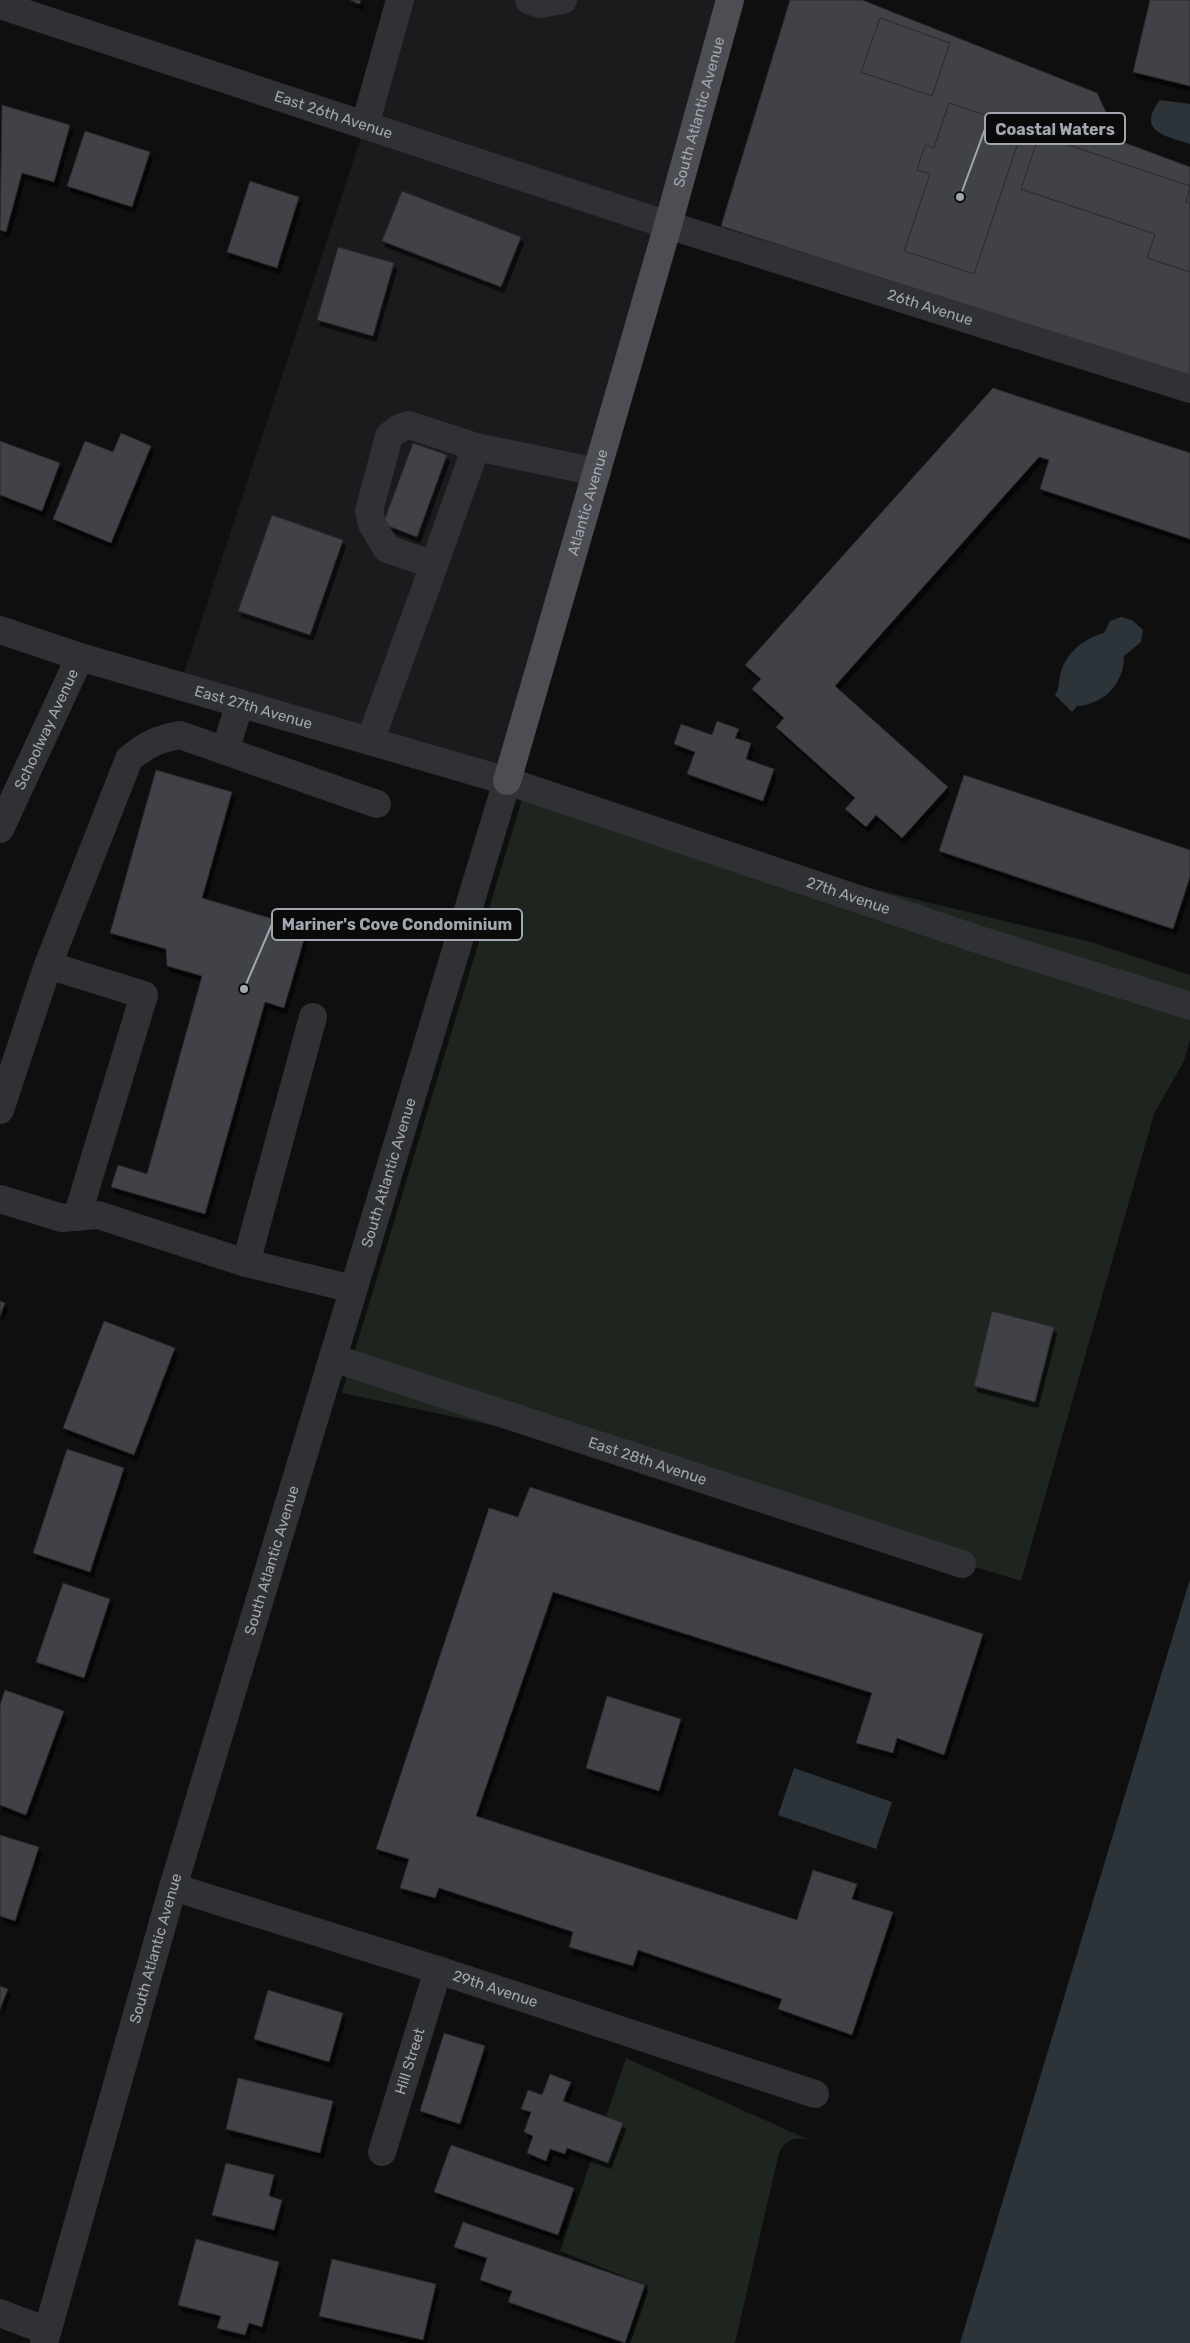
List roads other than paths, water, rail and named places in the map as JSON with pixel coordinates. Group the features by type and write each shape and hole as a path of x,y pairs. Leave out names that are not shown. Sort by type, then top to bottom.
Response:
{"main road":[{"name":"South Atlantic Avenue","path":"668,225 730,0"},
{"name":"Atlantic Avenue","path":"507,781 668,225"}],"street":[{"path":"365,125 400,0"},
{"path":"529,0 540,4 564,0"},
{"name":"East 26th Avenue","path":"0,5 668,225"},
{"name":"26th Avenue","path":"668,225 1190,389"},
{"path":"434,565 386,549 372,524 369,510 389,436 398,429 409,425 476,448 597,472"},
{"path":"370,741 476,448"},
{"name":"East 27th Avenue","path":"0,630 80,657 507,781"},
{"name":"Schoolway Avenue","path":"0,829 80,657"},
{"path":"225,751 240,703"},
{"path":"0,1110 48,965 129,759 142,748 160,738 180,735 377,804"},
{"name":"27th Avenue","path":"507,781 983,941 1190,1006"},
{"name":"South Atlantic Avenue","path":"46,2337 173,1887 507,781"},
{"path":"48,965 144,995 76,1217"},
{"path":"246,1263 314,1017"},
{"path":"0,1199 62,1218 98,1215 246,1263 353,1289"},
{"name":"East 28th Avenue","path":"333,1358 962,1564"},
{"name":"29th Avenue","path":"173,1887 438,1970 815,2094"},
{"name":"Hill Street","path":"382,2152 438,1970"},
{"path":"0,2313 46,2337"}],"place":[{"name":"Coastal Waters","path":"960,197"},
{"name":"Mariner's Cove Condominium","path":"244,989"}]}
